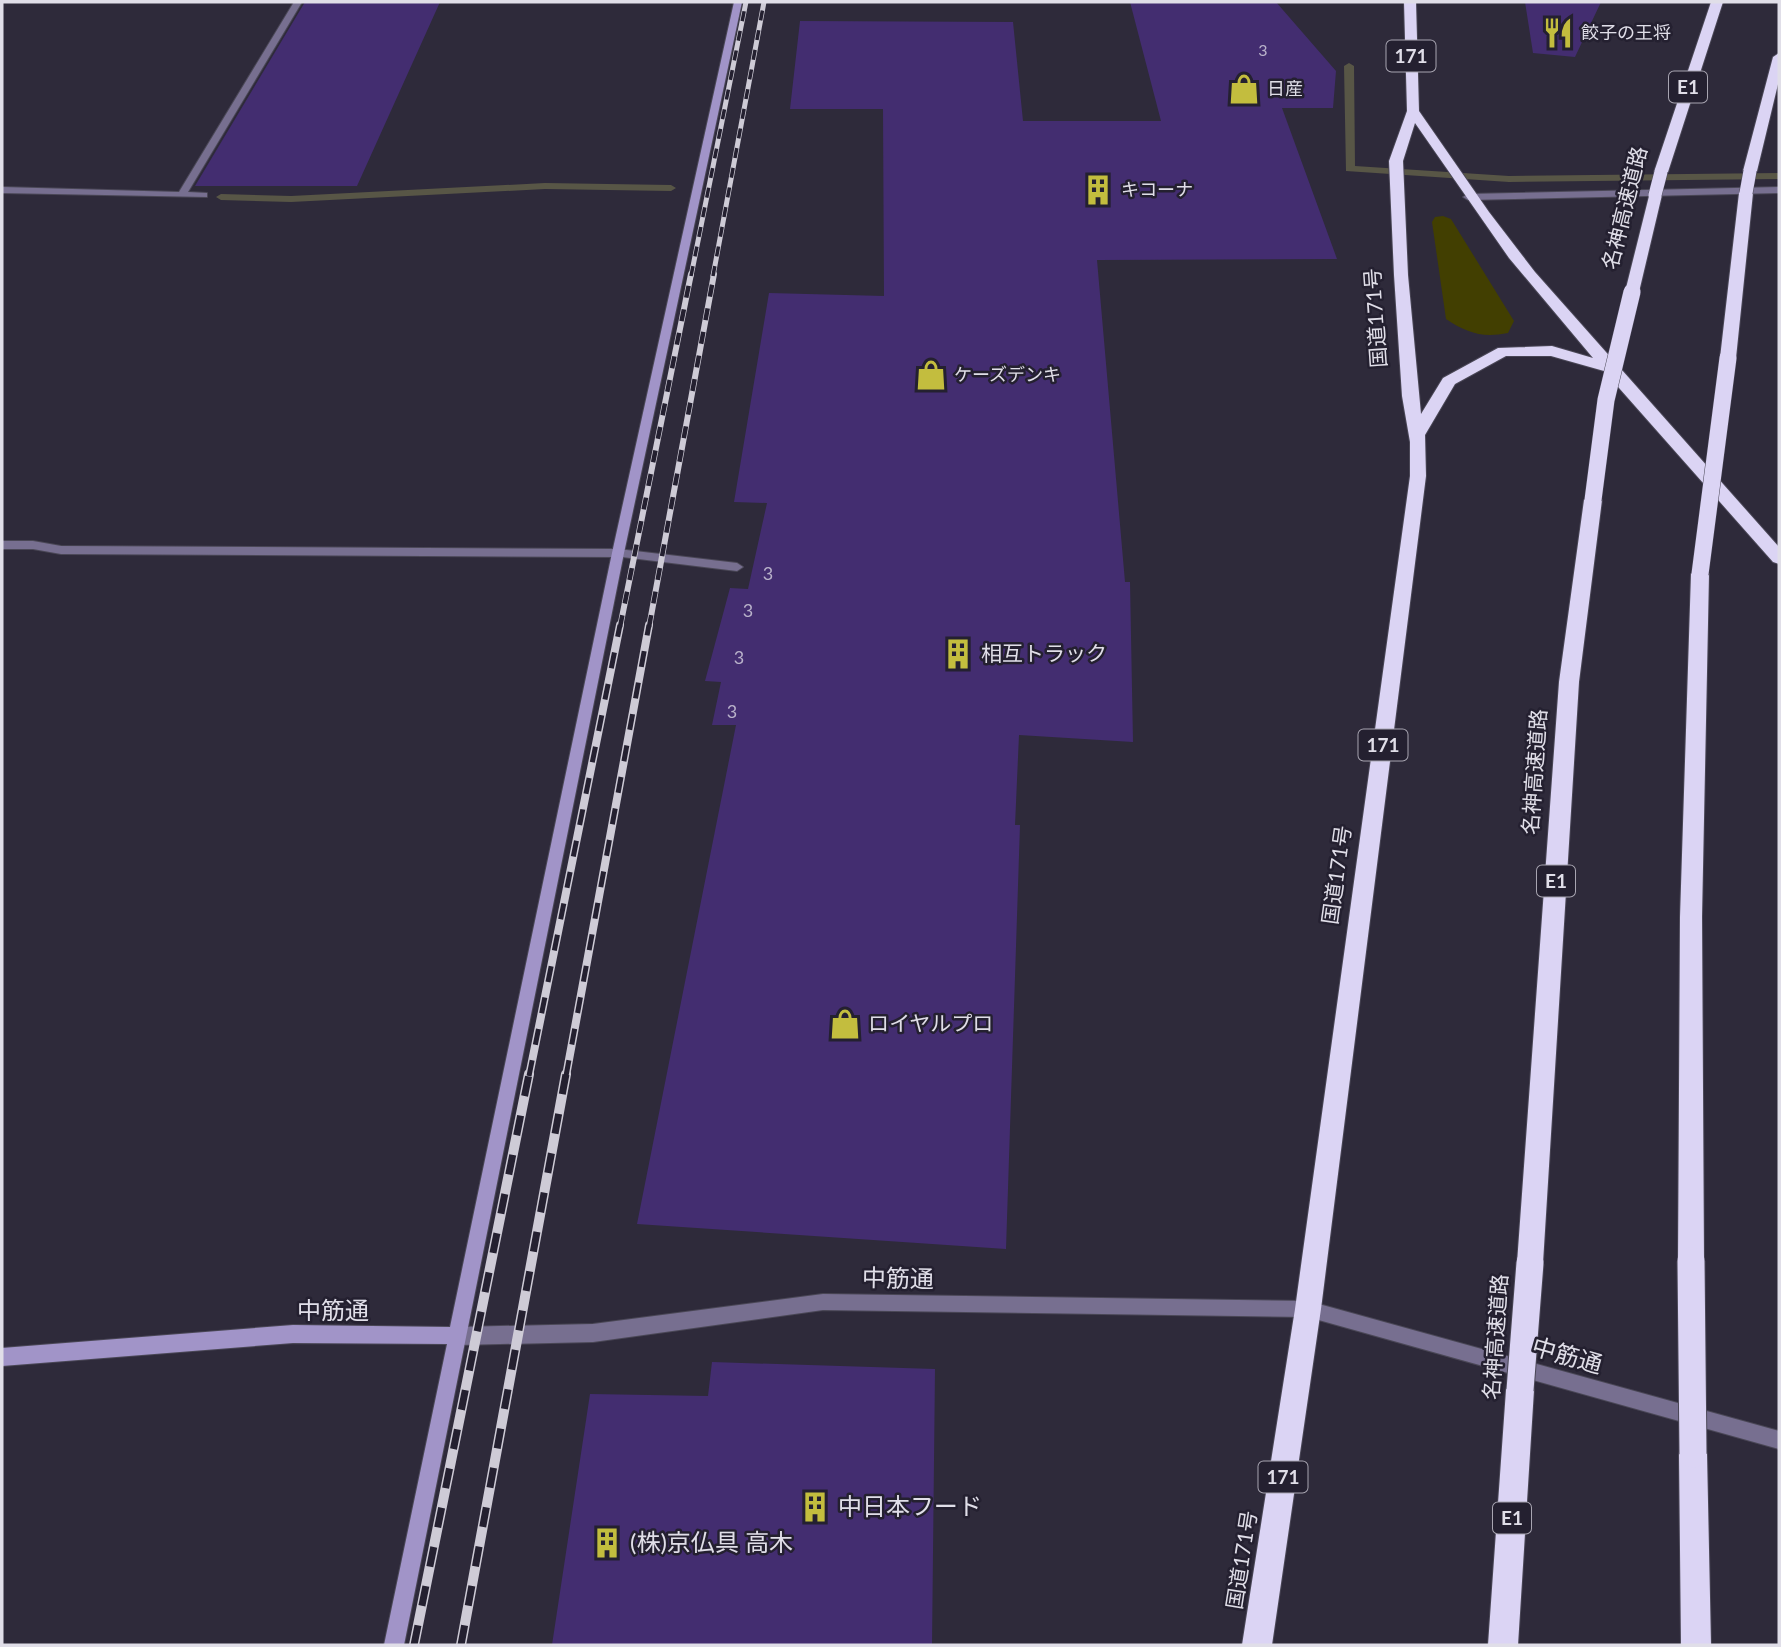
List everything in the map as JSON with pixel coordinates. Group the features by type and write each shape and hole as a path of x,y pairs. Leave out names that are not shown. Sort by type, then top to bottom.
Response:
{"highway":[{"name":"国道171号","path":"1257,1645 1308,1309 1418,476 1417,435 1409,384 1397,170 1413,111 1410,2"},
{"name":"名神高速道路","path":"1503,1645 1569,682 1606,400 1661,172 1717,2"},
{"path":"1696,1645 1688,1122 1692,807 1700,574 1746,193 1779,57"},
{"path":"1413,111 1452,166 1468,197 1529,275 1779,558"},
{"path":"1417,435 1449,381 1503,351 1552,351 1613,368"}],"street":[{"path":"182,194 298,2"},
{"path":"394,1645 618,554 738,2"},
{"path":"2,190 204,195"},
{"path":"1468,197 1779,190"},
{"path":"2,545 33,545 61,550 618,554 737,567"},
{"name":"中筋通","path":"2,1357 293,1334 459,1336 593,1333 823,1302 1308,1309 1779,1440"}],"shaded area":[{"path":"1435,217 1451,219 1514,321 1508,333 1475,333 1446,319 1432,222"}],"building":[{"path":"305,2 440,2 357,186 195,186"},
{"path":"1130,2 1276,2 1336,71 1333,108 1282,108 1337,259 1097,260 1125,582 1130,582 1133,742 1019,735 1015,825 1020,825 1006,1249 637,1224 736,725 712,725 721,682 705,681 730,588 748,589 767,503 734,502 769,293 884,296 883,109 790,109 800,21 1013,22 1023,121 1161,121"},
{"name":"餃子の王将","path":"1525,2 1601,2 1575,57 1533,53"},
{"name":"中日本フード","path":"712,1362 935,1369 932,1645 552,1645 590,1394 708,1396"}],"waterway":[{"path":"1349,66 1350,169 1509,179 1779,176"},
{"path":"221,197 291,199 545,186 671,188"}],"railway":[{"path":"691,276 746,2"},
{"path":"713,276 764,2"},
{"path":"620,627 691,274"},
{"path":"649,627 714,274"},
{"path":"529,1076 620,625"},
{"path":"566,1076 649,625"},
{"path":"414,1645 529,1074"},
{"path":"461,1645 566,1074"}],"place":[{"name":"餃子の王将","path":"1558,33"},
{"name":"日産","path":"1244,89"},
{"name":"キコーナ","path":"1098,190"},
{"name":"ケーズデンキ","path":"931,375"},
{"name":"相互トラック","path":"958,654"},
{"name":"ロイヤルプロ","path":"845,1024"},
{"name":"中日本フード","path":"815,1507"},
{"name":"(株)京仏具 高木","path":"607,1543"}]}
